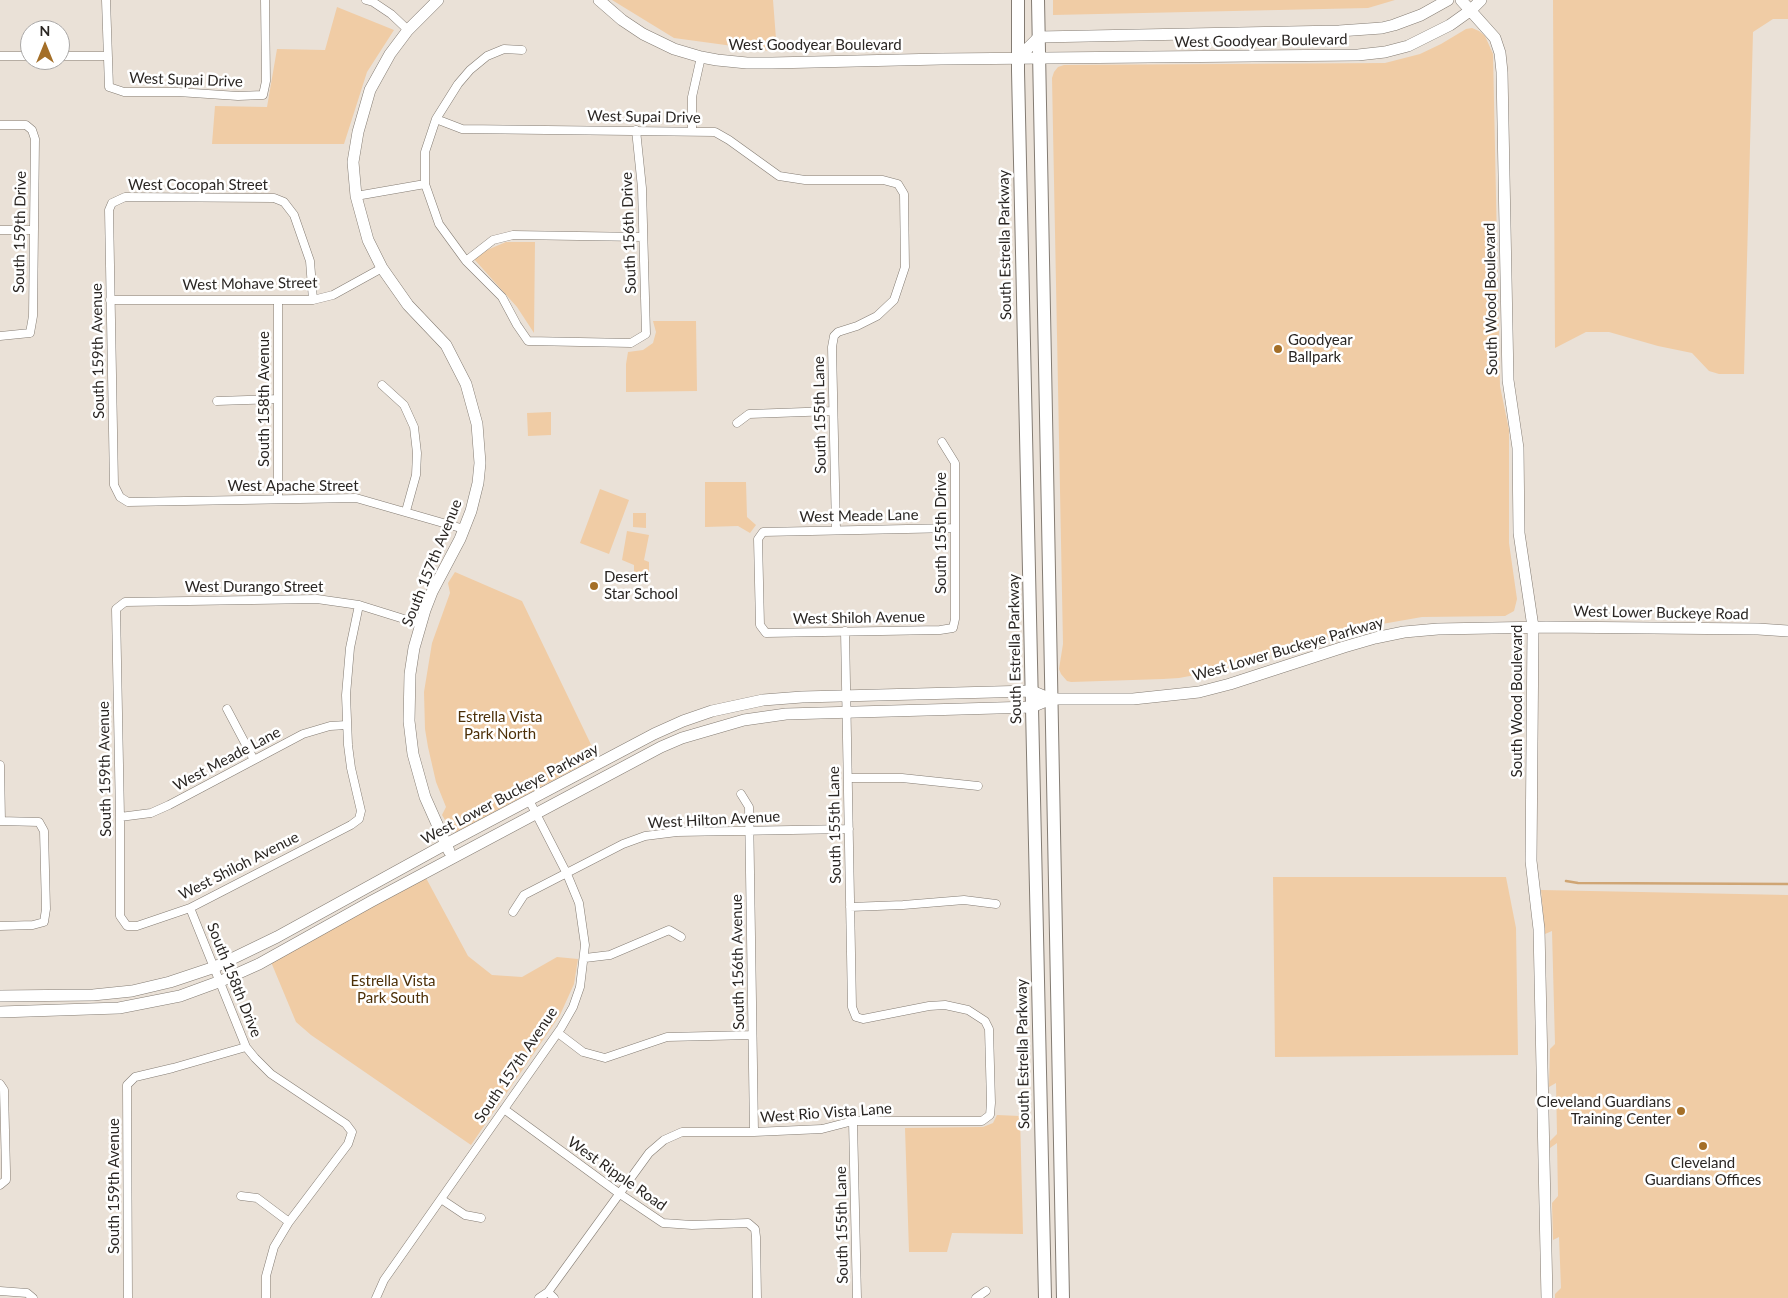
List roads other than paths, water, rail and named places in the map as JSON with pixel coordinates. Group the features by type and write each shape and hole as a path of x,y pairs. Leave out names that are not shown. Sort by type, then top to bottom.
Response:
{"main road":[{"name":"South Estrella Parkway","path":"1018,0 1045,1298"},
{"path":"1038,0 1063,1298"}],"street":[{"path":"70,56 107,56 106,0"},
{"name":"West Supai Drive","path":"107,56 109,87 124,92 178,92 238,96 263,95 266,81 265,0"},
{"path":"366,0 373,2 391,14 408,30"},
{"name":"South 157th Avenue","path":"438,0 408,30 390,54 370,90 358,132 353,162 356,196 368,240 382,268 408,305 446,346 462,374 470,394 477,424 480,463 476,492 464,529 432,592 420,624 410,674 410,736 420,782 430,809 454,859"},
{"name":"West Goodyear Boulevard","path":"599,0 622,20 643,34 674,49 701,57 740,63 1358,55 1385,52 1408,46 1433,35 1471,10 1481,0"},
{"name":"West Goodyear Boulevard","path":"1039,37 1369,30 1410,20 1448,0"},
{"name":"South Wood Boulevard","path":"1461,0 1495,38 1500,58 1508,380 1518,448 1519,533 1533,627 1531,861 1539,929 1547,1298"},
{"path":"1018,58 1039,37"},
{"path":"522,50 504,49 487,56 470,70 458,84 436,120 425,152 425,184 438,224 466,261 493,240 513,235 643,237"},
{"path":"0,56 20,56"},
{"path":"692,130 692,97 701,57"},
{"name":"West Supai Drive","path":"436,120 462,129 692,130 715,132 779,176 805,180 884,180 898,184 904,194 905,267 894,300 877,316 857,326 838,332"},
{"name":"South 159th Drive","path":"0,125 26,125 32,130 35,140 33,316 30,333 0,336"},
{"name":"South 156th Drive","path":"466,261 502,297 517,326 528,341 631,343 646,334 642,188 636,130"},
{"path":"356,196 425,184"},
{"name":"West Cocopah Street","path":"112,203 125,197 274,198 284,202 294,215 310,261 313,300"},
{"name":"South 159th Avenue","path":"112,203 109,210 114,485 120,497"},
{"path":"0,230 34,230"},
{"name":"West Mohave Street","path":"110,300 313,300 333,295 382,268"},
{"name":"South 158th Avenue","path":"278,300 278,498"},
{"name":"South 155th Lane","path":"836,530 832,347 834,336 838,332"},
{"path":"382,385 404,405 414,427 417,453 416,475 406,511"},
{"path":"217,401 278,399"},
{"path":"736,423 749,414 833,411"},
{"name":"South 155th Drive","path":"942,442 955,463 955,619 953,628"},
{"name":"West Apache Street","path":"120,497 128,502 356,498 464,529"},
{"name":"West Meade Lane","path":"766,633 760,624 759,606 758,539 763,532 955,528"},
{"name":"West Durango Street","path":"116,609 125,602 318,599 359,605 420,624"},
{"path":"347,724 347,670 359,605"},
{"name":"South 159th Avenue","path":"116,609 120,916 127,926"},
{"name":"West Lower Buckeye Road","path":"1533,627 1758,629 1788,631"},
{"name":"West Lower Buckeye Parkway","path":"0,1012 119,1008 180,996 221,981 259,964 372,901 454,859 627,765 682,738 718,726 767,716 846,711 1032,707 1051,700 1133,698 1199,692 1230,684 1344,647 1404,632 1438,629 1533,627"},
{"name":"West Shiloh Avenue","path":"766,633 940,630 953,628"},
{"name":"South 155th Lane","path":"845,631 852,1007 856,1017 863,1019 929,1006 945,1005 968,1010 985,1021 989,1030 990,1116"},
{"name":"West Lower Buckeye Parkway","path":"0,996 93,995 132,991 215,968 654,734 712,711 763,700 802,697 1032,691 1051,700"},
{"path":"227,710 254,760"},
{"name":"West Meade Lane","path":"120,817 151,814 303,734 330,726 347,724"},
{"name":"West Shiloh Avenue","path":"127,926 137,926 190,908 360,819 361,811 351,768 347,724"},
{"path":"0,765 1,821 39,822 44,831 46,909 44,922 33,925 0,926"},
{"path":"848,778 902,778 978,786"},
{"name":"South 156th Avenue","path":"741,794 749,807 750,831 754,1132"},
{"name":"South 157th Avenue","path":"376,1298 384,1280 558,1033 577,997 585,958 582,916 579,903 529,800"},
{"name":"West Hilton Avenue","path":"513,912 524,895 623,844 645,836 670,833 849,829"},
{"path":"850,907 903,905 944,900 964,900 996,904"},
{"name":"South 158th Drive","path":"190,908 246,1047 254,1058 271,1074 346,1124 352,1132 348,1144 289,1222"},
{"path":"585,958 610,955 669,930 682,937"},
{"path":"558,1033 583,1052 605,1058 667,1037 752,1035"},
{"name":"South 159th Avenue","path":"128,1298 127,1085 135,1076 173,1068 246,1047"},
{"path":"0,1084 4,1090 3,1183"},
{"name":"West Ripple Road","path":"504,1109 663,1223 692,1225 748,1223 755,1229 758,1298"},
{"name":"West Rio Vista Lane","path":"754,1132 822,1129 853,1121 982,1120 990,1116"},
{"name":"South 155th Lane","path":"853,1121 858,1298"},
{"path":"539,1298 551,1295 649,1153 664,1140 682,1132 754,1132"},
{"path":"241,1196 257,1198 289,1222 274,1247 266,1276 266,1298"},
{"path":"441,1199 465,1215 481,1218"},
{"path":"0,1291 27,1293 33,1298"},
{"path":"976,1298 986,1291"}],"waterway":[{"path":"1566,881 1578,883 1788,884"}],"place":[{"name":"Goodyear Ballpark","path":"1278,349"},
{"name":"Desert Star School","path":"594,586"},
{"name":"Cleveland Guardians Training Center","path":"1681,1111"},
{"name":"Cleveland Guardians Offices","path":"1703,1146"}],"park label":[{"name":"Estrella Vista Park North","path":"500,726"},
{"name":"Estrella Vista Park South","path":"393,990"}]}
